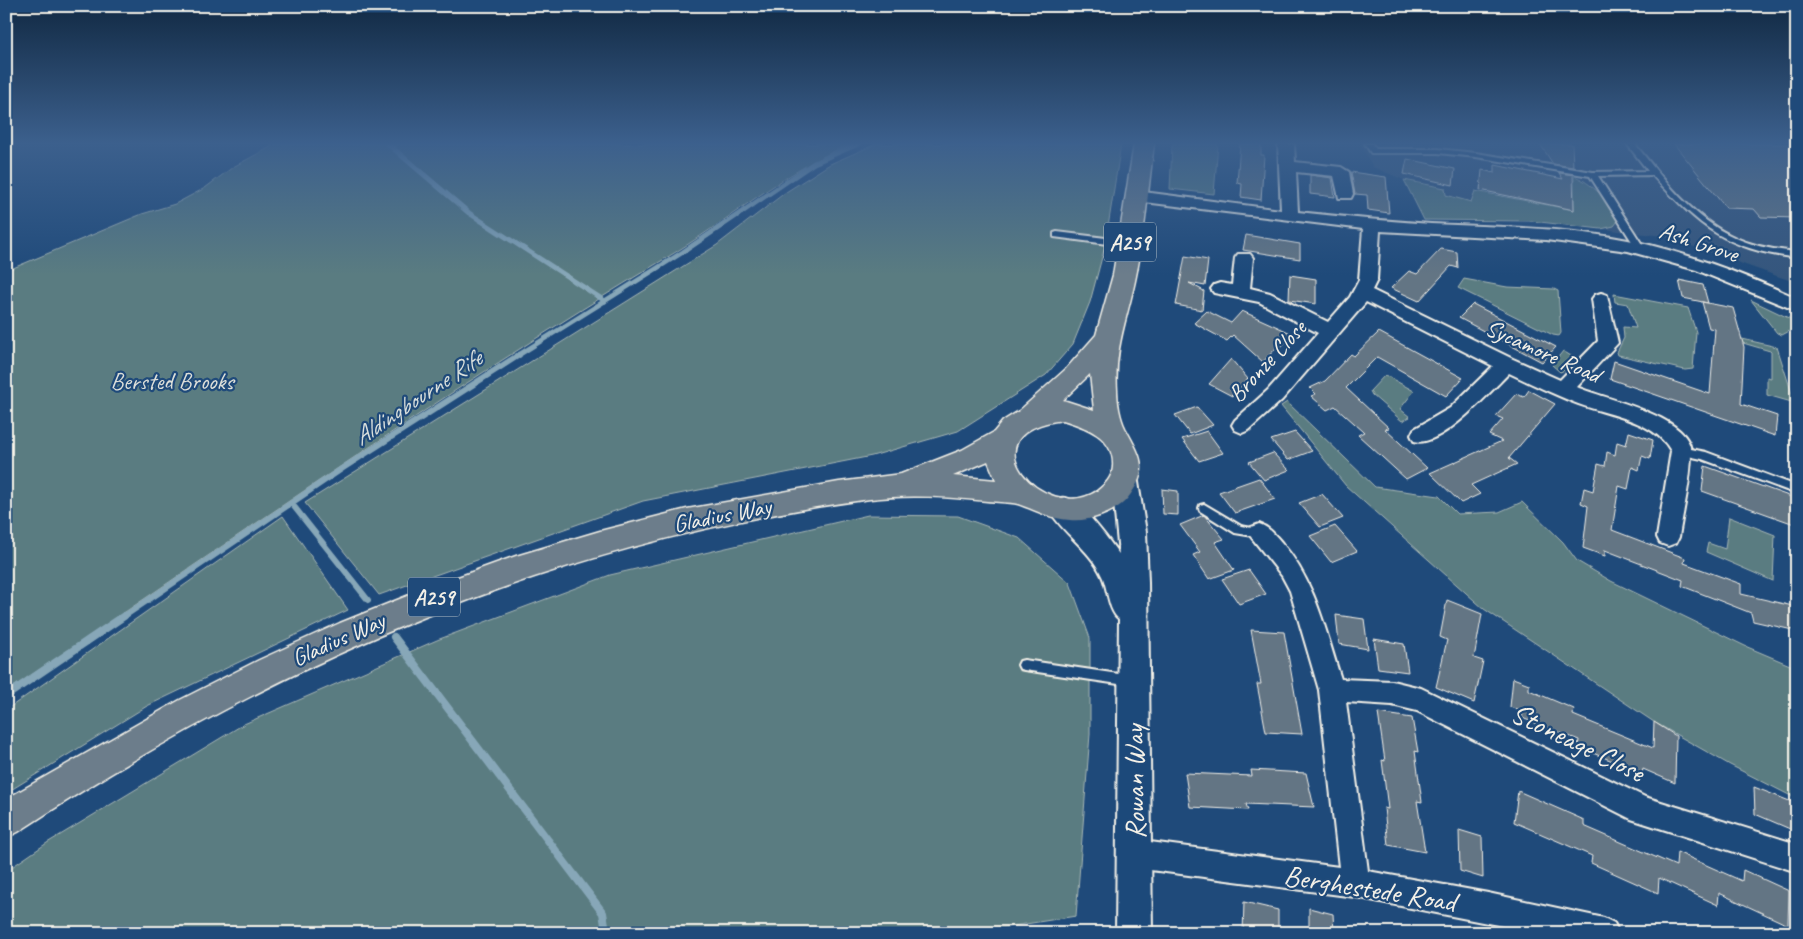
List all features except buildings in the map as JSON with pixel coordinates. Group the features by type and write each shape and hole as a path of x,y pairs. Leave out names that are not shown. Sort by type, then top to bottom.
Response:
{"highway":[{"name":"A259","path":"1112,429 1104,398 1103,372 1106,338 1125,275 1137,188"},
{"name":"A259","path":"1030,416 1075,375 1106,338"},
{"path":"1063,410 1081,413 1098,420 1112,429 1122,441 1128,454 1129,468 1125,482 1115,494 1100,503 1082,508 1062,508 1042,503 1024,494 1011,482 1003,468 1000,453 1004,439 1018,422 1030,416 1046,411 1063,410"},
{"name":"Gladius Way","path":"903,485 972,457 1004,439"},
{"name":"Gladius Way","path":"6,820 182,715 304,653 414,605 519,566 613,538 680,522 760,507 903,485 1024,494"}],"street":[{"path":"1289,188 1290,215"},
{"path":"1344,188 1345,194"},
{"name":"Ash Grove","path":"1136,196 1372,225 1548,234 1641,249 1731,276 1797,305"},
{"path":"1362,292 1368,280 1372,225"},
{"path":"1240,293 1244,258"},
{"name":"Bronze Close","path":"1220,289 1264,297 1329,331"},
{"name":"Bronze Close","path":"1242,425 1275,395 1358,300 1362,292"},
{"name":"Sycamore Road","path":"1362,292 1506,364 1564,389 1648,419 1664,429 1675,440 1681,451"},
{"path":"1564,389 1608,343 1601,299"},
{"path":"1420,435 1457,413 1506,364"},
{"path":"1668,538 1681,451"},
{"name":"Rowan Way","path":"1125,482 1131,526 1135,590 1133,681 1134,933"},
{"name":"Rowan Way","path":"1062,508 1093,540 1115,571 1134,631"},
{"path":"1259,533 1290,569 1301,590 1332,690 1355,883"},
{"name":"Stoneage Close","path":"1332,690 1392,693 1421,700 1641,809 1797,858"},
{"name":"Berghestede Road","path":"1135,854 1355,883 1488,907 1595,931"}],"lane":[{"path":"1602,188 1641,249"},
{"path":"1669,188 1707,227 1741,245 1775,252 1797,254"},
{"path":"1057,234 1130,244"},
{"path":"1681,451 1703,455 1797,490"},
{"path":"1204,508 1239,530 1259,533"},
{"path":"1024,665 1133,681"}],"shaded area":[{"path":"1408,188 1797,188 1797,283 1663,236 1531,221 1424,220"}],"green space":[{"name":"Bersted Brooks","path":"205,188 772,188 689,244 498,363 333,471 6,692 6,271 142,214 175,204"},
{"path":"793,188 1114,188 1105,246 1090,302 1073,344 1046,375 958,431 872,456 643,501 379,595 305,503 717,245"},
{"path":"1170,188 1214,188 1214,194"},
{"path":"1408,188 1445,188 1446,195 1471,202 1475,191 1574,210 1574,188 1593,188 1612,208 1618,221 1614,226 1601,229 1531,221 1424,220"},
{"path":"1464,279 1507,287 1554,289 1558,291 1561,333 1559,336 1553,335 1458,288"},
{"path":"1614,294 1688,308 1696,332 1693,369 1685,370 1618,355 1617,352 1624,338 1623,327 1636,328 1628,304 1615,302"},
{"path":"1751,300 1797,322 1797,327 1782,335 1777,333"},
{"path":"1716,335 1725,335 1777,347 1795,403 1767,395 1767,377 1771,378 1770,351"},
{"path":"1563,351 1576,359 1568,369 1560,372 1552,365"},
{"path":"1385,375 1414,391 1400,409 1410,417 1402,421 1372,395 1370,391"},
{"path":"1287,402 1375,487 1439,496 1457,514 1499,512 1522,502 1563,542 1577,561 1611,581 1745,646 1797,668 1797,799 1730,765 1654,722 1484,609 1346,486 1281,406"},
{"path":"868,515 958,516 1019,538 1070,583 1090,638 1090,734 1076,916 969,933 645,933 635,925 628,933 6,933 6,871 47,843 244,724 437,640 610,575"},
{"path":"283,516 348,610 147,706 6,793 6,710"},
{"path":"1729,517 1775,535 1773,581 1706,552 1708,543 1725,549"}],"waterway":[{"path":"439,188 469,213 605,301"},
{"name":"Aldingbourne Rife","path":"605,301 683,252 777,188"},
{"name":"Aldingbourne Rife","path":"517,356 605,301"},
{"name":"Aldingbourne Rife","path":"123,617 343,468 519,355"},
{"path":"292,504 368,600"},
{"name":"Aldingbourne Rife","path":"6,696 124,616"},
{"path":"394,637 603,913 605,925 600,933"}]}
